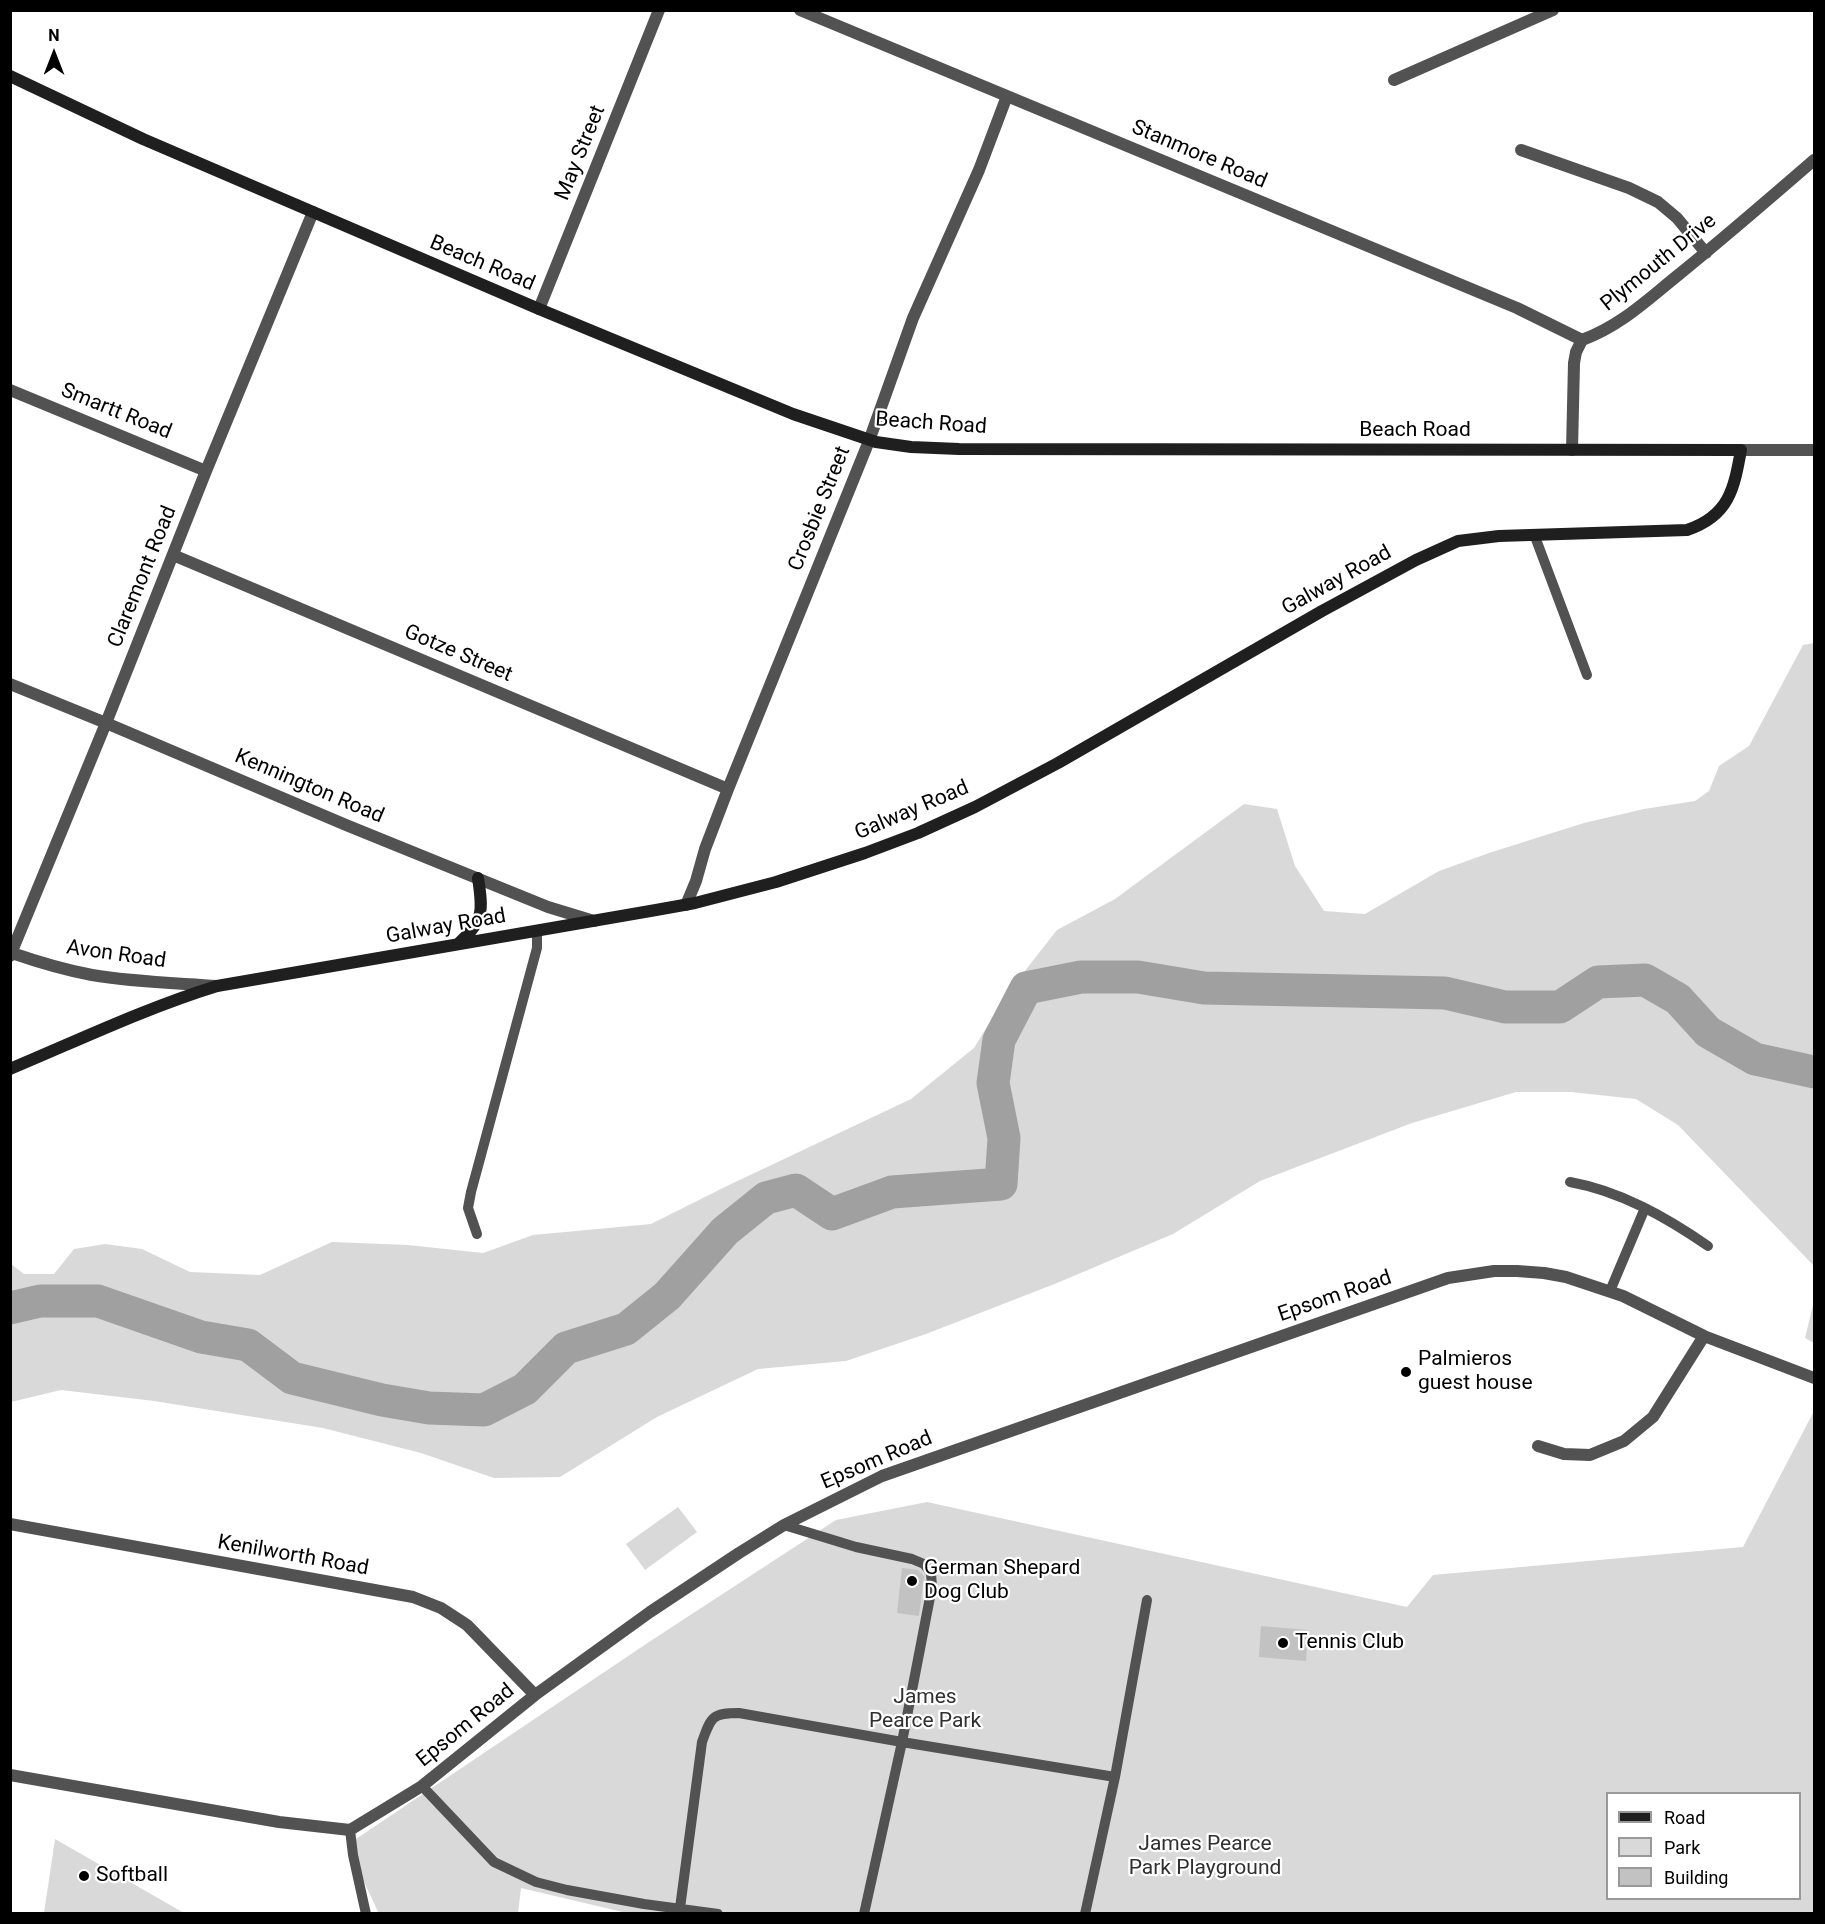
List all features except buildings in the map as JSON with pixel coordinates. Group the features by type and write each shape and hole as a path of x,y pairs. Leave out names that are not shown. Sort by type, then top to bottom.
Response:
{"street":[{"name":"May Street","path":"539,309 659,10"},
{"name":"Stanmore Road","path":"800,10 1517,308 1582,340"},
{"path":"1394,80 1553,10"},
{"name":"Beach Road","path":"12,80 143,139 539,309 793,414 869,441 911,447 959,449 1815,450"},
{"name":"Crosbie Street","path":"686,905 728,789 869,441 913,318 979,170 1007,96"},
{"path":"1521,150 1620,185 1658,202 1677,218 1706,253"},
{"name":"Plymouth Drive","path":"1582,340 1624,319 1815,160"},
{"name":"Claremont Road","path":"11,955 313,212"},
{"path":"1572,450 1574,363 1582,340"},
{"name":"Smartt Road","path":"10,390 206,471"},
{"name":"Galway Road","path":"10,1069 152,1009 217,986 686,905 831,865 946,821 1058,764 1302,622 1416,560 1458,541 1534,534 1687,530 1699,526 1716,515 1730,497 1741,450"},
{"name":"Gotze Street","path":"173,555 728,789"},
{"name":"Kennington Road","path":"10,684 548,907 594,921"},
{"path":"458,944 472,932 479,920 481,901 478,878"},
{"name":"Avon Road","path":"11,955 125,980 217,986"},
{"name":"Epsom Road","path":"350,1830 422,1786 535,1695 650,1612 783,1525 882,1476 1448,1278 1494,1271 1544,1273 1566,1277 1623,1296 1704,1336 1815,1378"},
{"path":"1538,1446 1564,1454 1590,1455 1624,1441 1653,1418 1704,1336"},
{"name":"Kenilworth Road","path":"10,1524 413,1597 441,1608 467,1625 535,1695"},
{"path":"10,1775 279,1822 350,1830"}],"lane":[{"path":"1534,534 1587,675"},
{"path":"477,1234 468,1208 471,1192 537,948 537,930"},
{"path":"1570,1182 1593,1187 1645,1208 1671,1221 1708,1246"},
{"path":"1610,1292 1645,1208"},
{"path":"783,1525 855,1546 912,1559 924,1564 931,1573 932,1587 902,1742 864,1914"},
{"path":"1085,1914 1115,1777 1147,1600"},
{"path":"680,1908 702,1742 710,1720 716,1714 739,1713 1115,1777"},
{"path":"422,1786 494,1862 514,1873 536,1882 567,1890 718,1914"},
{"path":"350,1830 366,1914"}],"green space":[{"path":"1814,643 1814,1266 1678,1125 1636,1099 1571,1092 1516,1092 1412,1123 1260,1181 1173,1234 1057,1283 926,1334 846,1361 758,1369 657,1417 560,1477 494,1478 421,1453 323,1428 154,1401 61,1390 11,1402 11,1264 24,1274 54,1274 74,1249 105,1244 142,1249 190,1272 260,1275 332,1242 408,1245 483,1253 533,1235 651,1224 911,1099 974,1048 1006,995 1057,930 1115,899 1244,804 1277,809 1295,866 1324,911 1365,914 1439,871 1492,852 1584,823 1644,809 1695,801 1709,791 1719,766 1749,746 1803,645"},
{"path":"1814,1301 1814,1343 1805,1338"},
{"name":"James Pearce Park","path":"1814,1411 1814,1913 631,1914 521,1888 518,1913 379,1914 347,1845 649,1642 836,1520 927,1502 1407,1607 1433,1575 1743,1547"},
{"path":"678,1507 697,1532 645,1570 626,1544"},
{"name":"Softball","path":"55,1839 184,1913 44,1913"}],"waterway":[{"path":"10,1308 40,1301 98,1301 201,1337 248,1345 292,1378 382,1400 429,1408 484,1410 525,1389 566,1348 626,1329 667,1296 725,1231 766,1198 796,1190 832,1214 892,1192 1001,1184 1004,1138 993,1083 999,1040 1026,988 1081,977 1138,977 1204,988 1445,993 1505,1007 1560,1007 1598,982 1645,980 1678,999 1708,1032 1755,1059 1814,1072"}],"place":[{"name":"Palmieros guest house","path":"1406,1372"},
{"name":"German Shepard Dog Club","path":"912,1581"},
{"name":"Tennis Club","path":"1283,1643"},
{"name":"Softball","path":"84,1876"}],"park label":[{"name":"James Pearce Park Playground","path":"1205,1857"}]}
